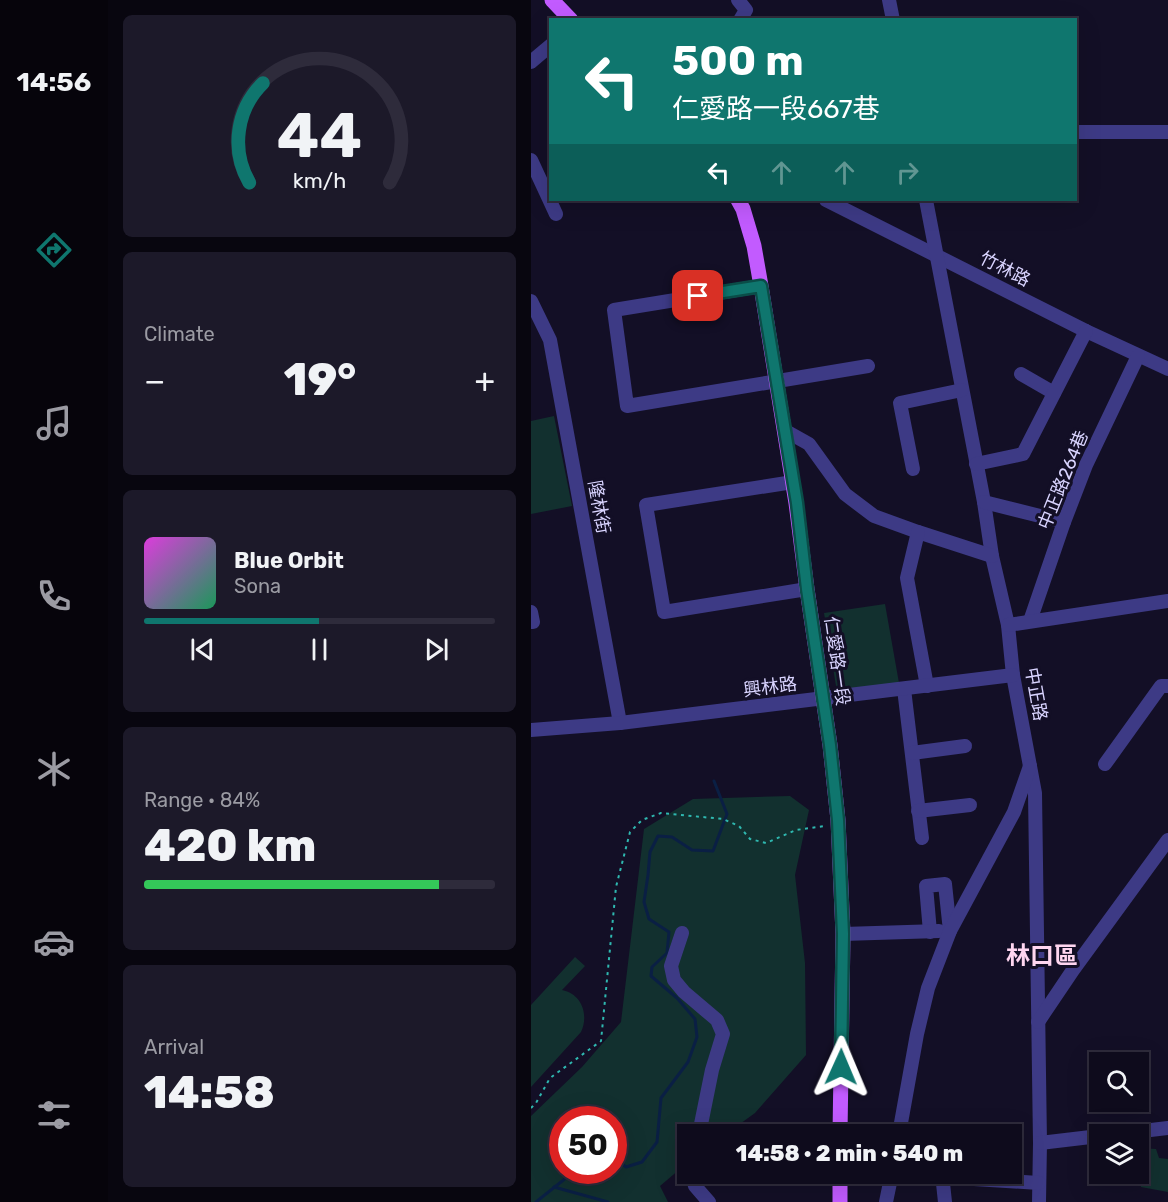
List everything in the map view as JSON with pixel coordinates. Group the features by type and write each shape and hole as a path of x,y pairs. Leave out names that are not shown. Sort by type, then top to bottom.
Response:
{"main road":[{"path":"552,0 569,18"},
{"name":"仁愛路一段","path":"739,201 754,246 761,286 793,482 830,745 838,824 843,934 840,1124"},
{"path":"840,1184 840,1202"}],"street":[{"path":"738,0 746,10 741,18"},
{"path":"889,0 893,18"},
{"path":"531,62 549,47"},
{"path":"1077,132 1168,132"},
{"path":"531,160 549,199"},
{"path":"550,201 556,214"},
{"name":"竹林路","path":"828,201 1086,331 1168,369"},
{"name":"中正路","path":"926,201 977,464 992,556 1008,625 1013,675 1035,794 1039,1202"},
{"path":"761,286 614,310 627,406 868,366"},
{"name":"隆林街","path":"531,301 550,340 620,723"},
{"path":"977,464 1023,454 1086,331"},
{"name":"中正路264巷","path":"1030,621 1086,465 1138,356"},
{"path":"1021,374 1054,393"},
{"path":"913,469 900,403 962,390"},
{"path":"784,430 809,444 845,494 874,516 992,556"},
{"path":"793,482 646,505 664,612 807,589"},
{"path":"984,502 1064,522"},
{"path":"918,532 907,578 927,686"},
{"path":"1008,625 1168,601"},
{"path":"531,612 533,622 531,622"},
{"name":"興林路","path":"531,730 620,723 1013,675"},
{"path":"1105,764 1161,686 1168,686"},
{"path":"904,689 922,838"},
{"path":"912,753 965,746"},
{"path":"901,1124 928,988 950,931 1014,812 1031,764"},
{"path":"918,811 970,805"},
{"path":"1038,1022 1168,840"},
{"path":"930,932 926,886 945,885 950,931"},
{"path":"843,934 950,931"},
{"path":"682,933 671,966 674,980 684,992 717,1020 723,1034 712,1070 701,1124"},
{"path":"1149,1130 1168,1128"},
{"path":"1040,1143 1089,1137"},
{"path":"1022,1182 1039,1183"},
{"path":"694,1184 709,1202"},
{"path":"886,1202 890,1184"},
{"path":"943,1184 945,1202"}],"path":[{"path":"531,1108 550,1078 601,1041 616,887 630,832 642,820 661,813 723,819 739,826 750,839 766,843 796,830 838,824"}],"green space":[{"path":"554,416 572,506 531,514 531,421"},
{"path":"885,604 899,683 837,692 824,613"},
{"path":"790,796 809,810 795,875 805,963 806,1055 755,1113 740,1124 677,1124 677,1172 660,1186 668,1202 531,1202 531,1116 582,1067 621,1022 644,829 693,799"},
{"path":"575,957 585,966 562,990 575,996 582,1006 584,1019 581,1032 531,1087 531,1005"},
{"path":"1149,1149 1156,1149 1159,1158 1168,1159 1168,1192 1141,1187 1141,1184 1149,1184"}],"waterway":[{"path":"627,1167 642,1162 657,1142 661,1098 688,1062 697,1037 695,1019 677,998 651,976 652,967 667,953 669,932 649,919 644,902 650,852 658,836 672,837 692,850 713,851 727,814 714,781"},
{"path":"536,1202 558,1184"},
{"path":"554,1187 608,1202"}],"district":[{"name":"林口區","path":"1042,956"}],"route":[{"path":"698,296 761,286 797,503 838,820 843,934 841,1067"}]}
